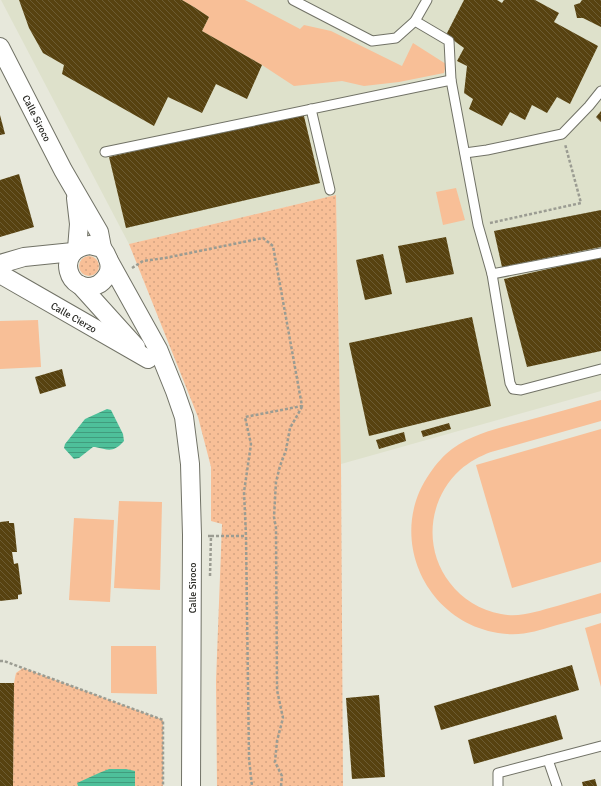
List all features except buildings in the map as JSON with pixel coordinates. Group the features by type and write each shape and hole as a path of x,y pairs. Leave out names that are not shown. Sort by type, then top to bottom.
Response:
{"street":[{"name":"Calle Siroco","path":"0,47 63,170 99,232 105,254 158,349 184,417 190,464 192,535 191,786"},
{"name":"Calle Siroco","path":"74,189 79,224 75,250"},
{"path":"0,264 24,257 75,250 83,246 90,245 105,254 110,266 105,279 94,286 87,287 80,285 72,278 68,268 70,256 75,250"},
{"name":"Calle Cierzo","path":"0,274 148,359"},
{"name":"Calle Siroco","path":"80,285 148,359 175,391"}],"lane":[{"path":"293,0 372,41 396,38 415,21 427,0"},
{"path":"415,21 449,41 451,80 478,225 492,274 510,383 513,388 521,390 601,369"},
{"path":"105,152 451,80"},
{"path":"465,153 487,150 562,134 601,91"},
{"path":"311,109 330,190"},
{"path":"492,274 601,253"},
{"path":"498,786 498,773 601,746"},
{"path":"548,760 557,786"}],"path":[{"path":"478,225 581,203 562,134"},
{"path":"118,277 143,260 165,258 263,238 273,246 302,406 290,428 286,450 276,482 277,690 283,718 277,741 275,762 282,776 281,786"},
{"path":"252,786 248,759 246,536 244,492 251,444 245,418 302,406"},
{"path":"211,536 246,536"},
{"path":"0,661 4,661 163,720 163,786"}],"shaded area":[{"path":"1,0 601,0 601,391 341,464 336,195 129,244"},
{"path":"182,0 245,0 300,29 304,25 331,31 402,66 413,43 446,64 444,73 399,82 364,86 342,81 294,86 262,65 202,31 209,17"},
{"path":"456,188 465,220 443,225 436,192"},
{"path":"336,195 341,464 343,786 217,786 216,681 222,524 211,521 211,467 198,417 129,244"},
{"path":"85,256 93,256 99,262 99,270 93,276 85,276 79,270 79,262"},
{"path":"38,320 41,367 0,369 0,321"},
{"path":"601,400 601,421 491,452 463,467 449,482 441,495 433,525 433,540 441,570 460,594 479,607 501,614 522,615 601,593 601,613 535,631 521,634 506,634 472,625 450,612 432,593 420,572 413,548 412,522 417,497 432,470 437,463 452,449 460,443 478,435"},
{"path":"107,409 111,410 123,434 124,441 111,450 93,447 79,458 74,459 64,448 65,444 85,419"},
{"path":"601,429 601,562 512,588 476,465"},
{"path":"119,501 162,502 160,590 114,588"},
{"path":"74,518 114,520 110,602 69,600"},
{"path":"601,623 601,687 585,628"},
{"path":"111,646 156,646 157,694 111,693"},
{"path":"23,668 163,720 163,786 13,786 14,683 16,673"},
{"path":"109,769 126,769 135,771 135,786 78,786 77,783"}]}
